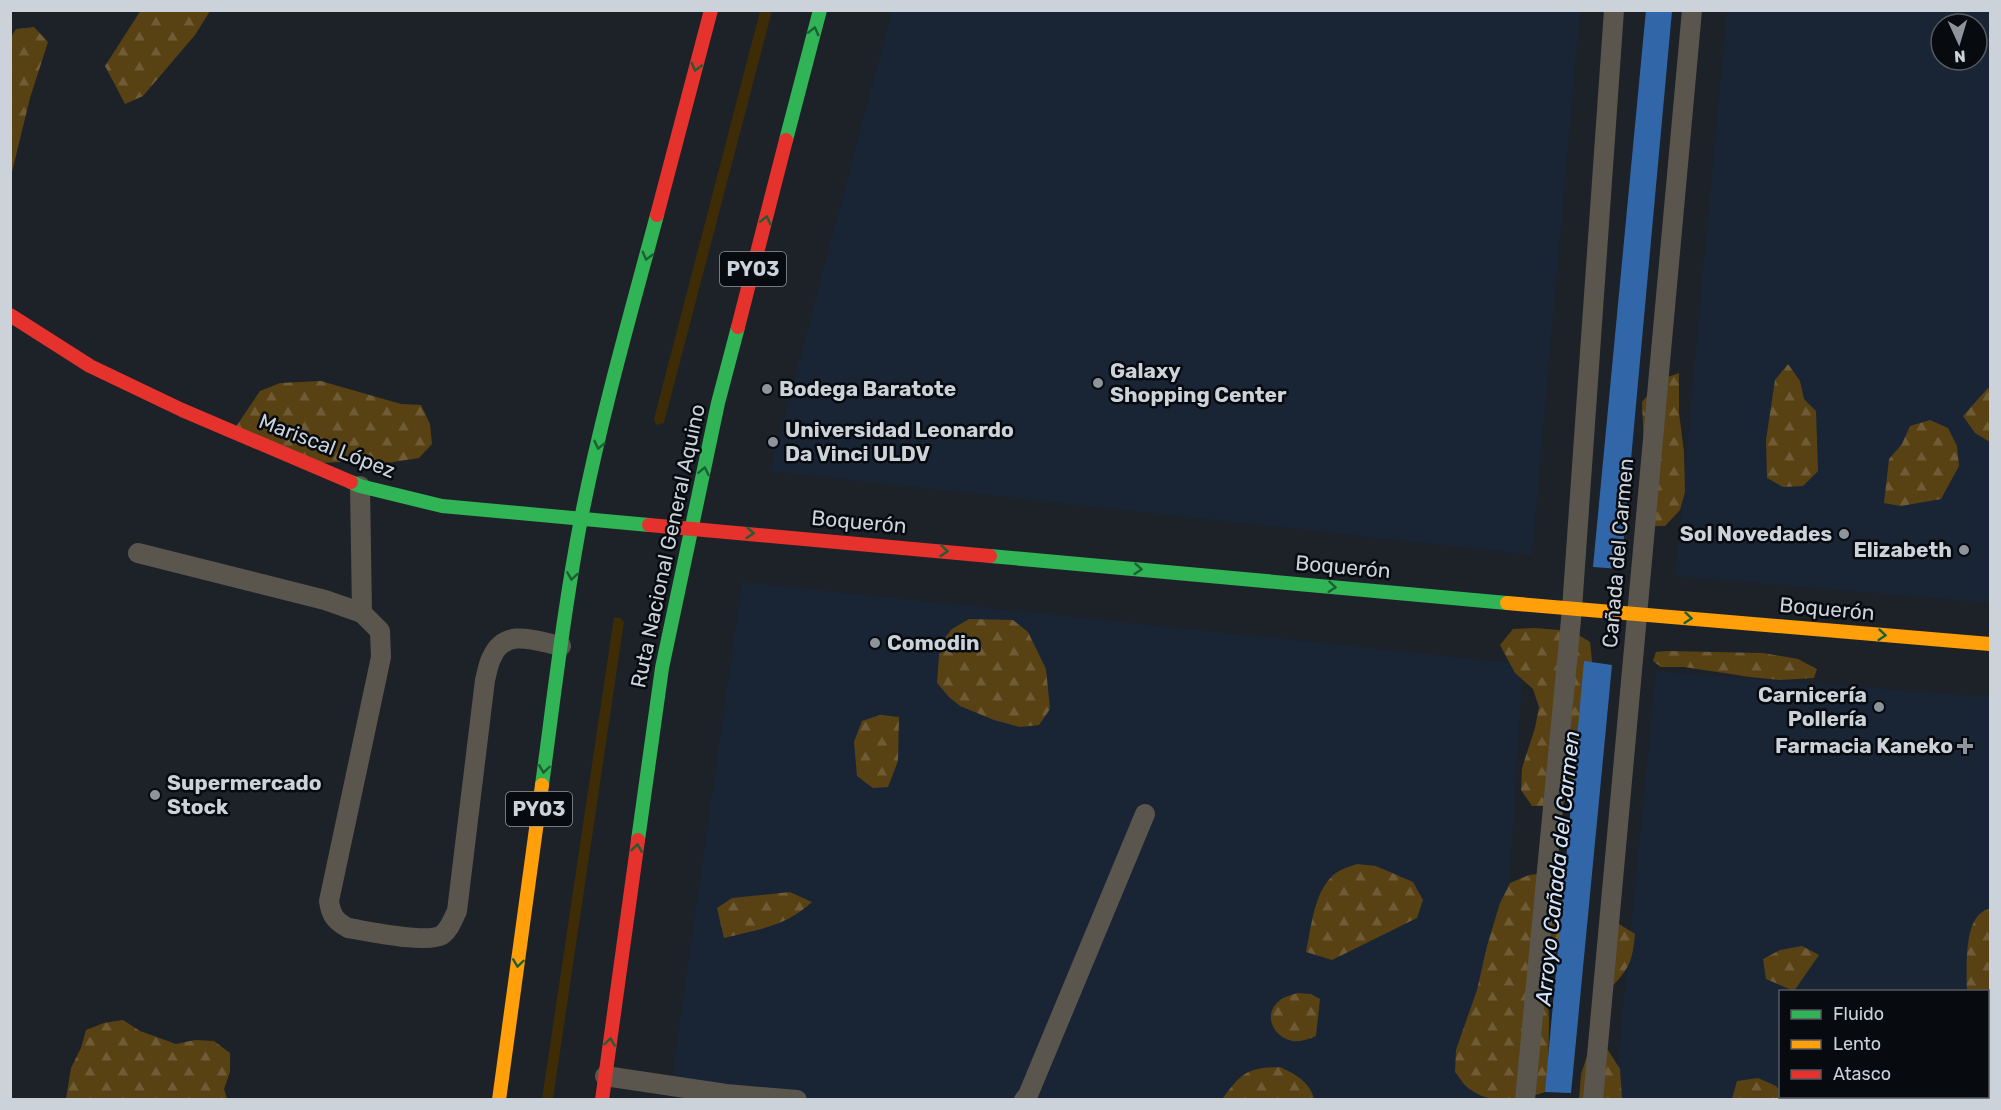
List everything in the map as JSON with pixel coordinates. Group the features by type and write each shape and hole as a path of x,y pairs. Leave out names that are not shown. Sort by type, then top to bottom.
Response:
{"main road":[{"name":"PY03","path":"499,1100 561,646 581,519 614,378 711,10"},
{"name":"Ruta Nacional General Aquino","path":"602,1100 662,668 718,404 819,10"},
{"name":"Mariscal López","path":"10,315 100,371 182,410 360,486 442,506 691,528"},
{"name":"Boquerón","path":"691,528 1578,610 1990,644"}],"lane":[{"path":"1525,1100 1578,610 1614,10"},
{"name":"Cañada del Carmen","path":"1593,1100 1633,614 1692,10"},
{"path":"360,486 362,613"},
{"path":"138,554 326,600 362,613 380,631 381,657 329,901 331,913 337,922 348,928 427,939 441,935 449,927 457,911 485,680 491,657 502,642 514,637 561,646"},
{"path":"1024,1100 1145,814"},
{"path":"605,1076 726,1094 797,1100"}],"shaded area":[{"path":"760,11 772,11 664,423 656,425 654,419"},
{"path":"892,11 1580,11 1532,555 770,471"},
{"path":"1727,11 1990,11 1990,603 1675,576"},
{"path":"742,582 1523,664 1496,1099 669,1100"},
{"path":"614,617 624,622 553,1099 542,1099"},
{"path":"1656,671 1990,697 1990,1099 1614,1100"}],"green space":[{"path":"141,10 210,11 195,35 143,96 125,104 105,66"},
{"path":"34,27 48,42 30,98 11,176 11,37 16,29"},
{"path":"1788,364 1800,381 1804,399 1816,411 1818,471 1803,486 1783,487 1767,478 1766,440 1775,380"},
{"path":"1679,373 1679,413 1684,452 1685,492 1680,510 1665,526 1645,526 1642,402 1662,379"},
{"path":"321,381 401,404 421,405 430,424 432,444 419,458 381,464 359,461 322,463 233,431 260,391 280,383"},
{"path":"1990,388 1990,442 1975,433 1963,416"},
{"path":"1930,420 1948,428 1957,446 1959,466 1941,499 1901,506 1884,503 1889,459 1902,444 1910,426"},
{"path":"969,619 1013,620 1028,632 1046,669 1050,709 1039,725 1020,727 994,720 960,706 937,683 940,644 952,629"},
{"path":"1513,629 1572,631 1590,642 1594,681 1584,751 1567,801 1553,806 1532,806 1521,790 1522,768 1539,707 1533,689 1515,673 1500,645"},
{"path":"1656,652 1763,653 1798,659 1817,669 1814,678 1780,680 1684,667 1661,667 1653,661"},
{"path":"880,715 899,717 898,761 888,787 873,788 857,776 854,742 862,721"},
{"path":"1357,864 1376,866 1413,882 1423,900 1417,918 1332,960 1306,952 1315,907 1324,886 1339,871"},
{"path":"1555,872 1572,883 1574,902 1547,977 1548,1083 1545,1092 1527,1097 1508,1100 1489,1098 1469,1088 1455,1072 1456,1050 1477,990 1500,903 1510,883 1529,875"},
{"path":"790,892 812,902 782,922 724,938 717,908 732,898"},
{"path":"1990,909 1990,1008 1989,990 1967,990 1968,942 1975,920 1981,913"},
{"path":"1619,924 1635,934 1634,944 1628,965 1609,990"},
{"path":"1802,946 1819,955 1795,990 1766,979 1763,959 1780,950"},
{"path":"1297,993 1311,994 1320,999 1316,1036 1293,1041 1286,1039 1276,1031 1272,1025 1271,1013 1279,1001"},
{"path":"123,1020 140,1031 176,1044 195,1040 214,1041 230,1053 230,1072 224,1089 227,1099 66,1099 71,1068 81,1048 86,1030 104,1023"},
{"path":"1608,1050 1620,1069 1622,1099 1579,1100 1581,1074 1588,1053"},
{"path":"1280,1067 1305,1083 1314,1099 1222,1099 1246,1074 1259,1069"},
{"path":"1758,1078 1776,1086 1779,1090 1779,1098 1788,1099 1732,1099 1737,1081"}],"water":[{"path":"1646,10 1672,11 1621,569 1593,567"},
{"path":"1584,661 1612,665 1571,1093 1545,1092"}],"traffic: fast":[{"path":"786,140 820,10"},
{"path":"542,785 564,619 581,519 607,405 657,215"},
{"path":"638,840 662,668 718,403 738,327"},
{"path":"351,482 442,506 649,525"},
{"path":"990,556 1507,603"}],"traffic: slow":[{"path":"1507,603 1990,644"},
{"path":"499,1100 542,785"}],"traffic: jam":[{"path":"657,215 711,10"},
{"path":"738,327 786,140"},
{"path":"10,315 90,366 182,410 351,482"},
{"path":"649,525 990,556"},
{"path":"602,1100 638,840"}],"place":[{"name":"Galaxy Shopping Center","path":"1098,383"},
{"name":"Bodega Baratote","path":"767,389"},
{"name":"Universidad Leonardo Da Vinci ULDV","path":"773,442"},
{"name":"Sol Novedades","path":"1844,534"},
{"name":"Elizabeth","path":"1964,550"},
{"name":"Comodin","path":"875,643"},
{"name":"Carnicería Pollería","path":"1879,707"},
{"name":"Farmacia Kaneko","path":"1965,746"},
{"name":"Supermercado Stock","path":"155,795"}],"water label":[{"name":"Arroyo Cañada del Carmen","path":"1557,868"}]}
